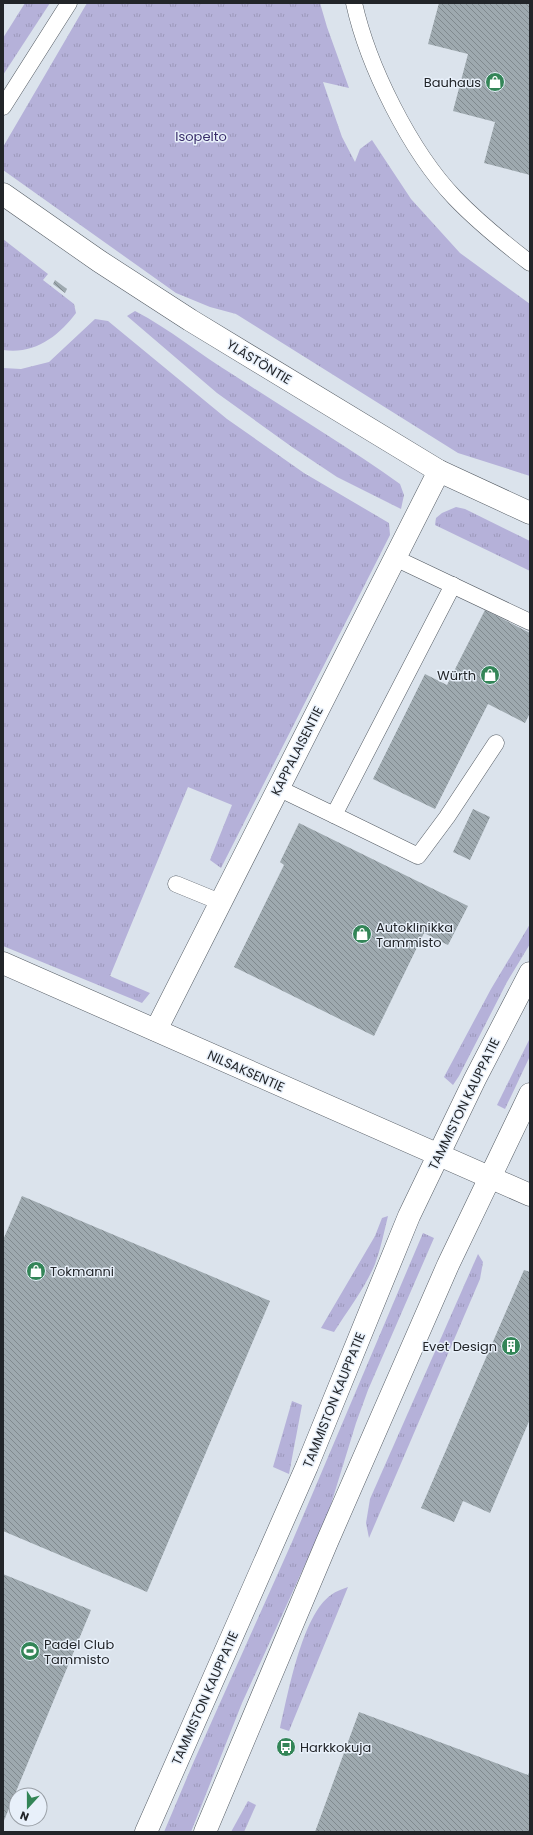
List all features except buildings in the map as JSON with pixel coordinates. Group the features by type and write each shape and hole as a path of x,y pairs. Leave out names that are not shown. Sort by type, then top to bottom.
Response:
{"street":[{"name":"YLÄSTÖNTIE","path":"3,194 99,261 190,320 439,471 529,512"},
{"name":"KAPPALAISENTIE","path":"156,1030 439,471"},
{"name":"NILSAKSENTIE","path":"3,964 530,1195"},
{"name":"TAMMISTON KAUPPATIE","path":"146,1832 307,1466 409,1216 475,1079 530,973"},
{"path":"205,1832 327,1542 448,1265 530,1094"}],"lane":[{"path":"3,107 46,42 69,3"},
{"path":"354,3 359,24 386,93 418,150 454,197 492,234 530,264"},
{"path":"395,558 530,622"},
{"path":"334,815 453,585"},
{"path":"278,788 418,856 447,817 496,743"},
{"path":"176,884 220,902"}],"green space":[{"path":"25,3 50,3 3,75 3,38"},
{"name":"Isopelto","path":"87,3 320,3 349,88 323,82 342,137 355,162 360,149 372,140 411,199 460,253 530,304 530,476 458,453 236,314 210,307 176,293 3,170 3,147"},
{"path":"3,239 48,274 43,280 74,304 76,313 54,336 35,347 25,350 3,350"},
{"path":"135,311 148,318 400,484 404,495 401,509 337,477 292,447 217,393 127,316"},
{"path":"95,319 108,321 227,419 304,473 389,523 390,535 221,868 210,860 232,805 188,787 110,976 150,993 142,1003 3,946 3,368 21,369 49,362"},
{"path":"456,507 465,509 530,541 530,571 435,525 436,518 442,513"},
{"path":"530,924 530,944 507,982 453,1085 444,1077 491,989"},
{"path":"530,1038 530,1056 505,1109 497,1105"},
{"path":"388,1216 375,1264 361,1290 334,1332 321,1328 375,1236 382,1218"},
{"path":"423,1233 434,1238 368,1390 356,1423 328,1514 242,1703 191,1832 164,1832 194,1761 292,1542"},
{"path":"478,1254 483,1262 480,1279 369,1538 366,1523 370,1499"},
{"path":"292,1401 302,1405 289,1474 273,1467"},
{"path":"348,1587 289,1731 280,1728 292,1676 304,1637 312,1619 321,1605 331,1595"},
{"path":"248,1801 256,1805 244,1832 231,1832"}],"place":[{"name":"Bauhaus","path":"495,82"},
{"name":"Würth","path":"490,675"},
{"name":"Autoklinikka Tammisto","path":"362,934"},
{"name":"Tokmanni","path":"36,1271"},
{"name":"Evet Design","path":"511,1346"},
{"name":"Padel Club Tammisto","path":"30,1651"},
{"name":"Harkkokuja","path":"286,1747"}]}
